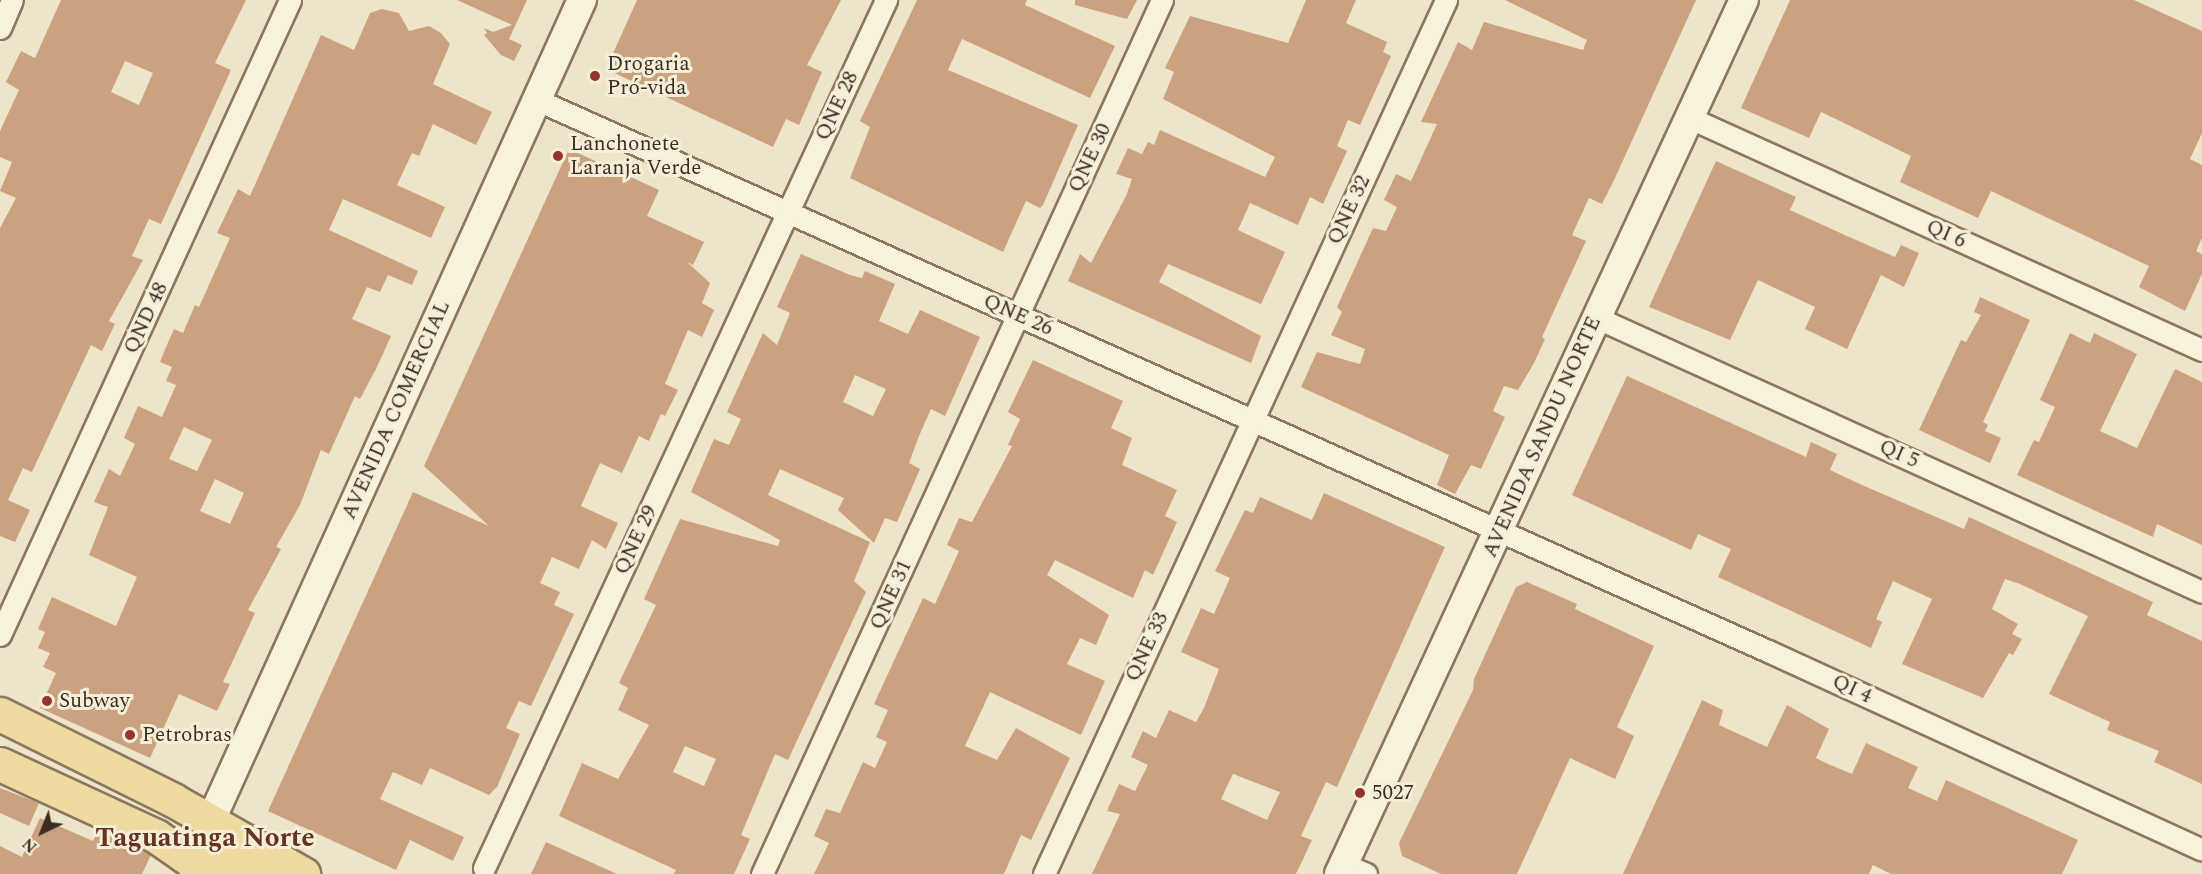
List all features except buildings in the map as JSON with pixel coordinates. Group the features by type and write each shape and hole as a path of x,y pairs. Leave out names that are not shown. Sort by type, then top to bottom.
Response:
{"main road":[{"name":"AVENIDA COMERCIAL","path":"211,820 535,99 582,0"},
{"name":"AVENIDA SANDU NORTE","path":"1350,871 1595,317 1744,0"},
{"path":"0,714 211,820 303,874"},
{"path":"0,764 156,836 193,870 234,863 270,874"}],"street":[{"path":"0,28 12,0"},
{"name":"QND 48","path":"0,635 290,0"},
{"name":"QNE 28","path":"789,212 886,0"},
{"name":"QNE 30","path":"1018,315 1162,0"},
{"name":"QNE 32","path":"1251,419 1446,0"},
{"name":"QNE 26","path":"535,99 1501,531"},
{"name":"QI 6","path":"1690,118 2202,350"},
{"name":"QNE 29","path":"484,868 789,212"},
{"name":"QNE 31","path":"762,874 1018,315"},
{"name":"QI 5","path":"1595,317 2202,592"},
{"name":"QNE 33","path":"1044,874 1251,419"},
{"name":"QI 4","path":"1501,531 2202,850"}],"place":[{"name":"Drogaria Pró-vida","path":"595,76"},
{"name":"Lanchonete Laranja Verde","path":"558,156"},
{"name":"Subway","path":"47,701"},
{"name":"Petrobras","path":"130,735"},
{"name":"5027","path":"1360,793"}],"district":[{"name":"Taguatinga Norte","path":"205,839"}]}
